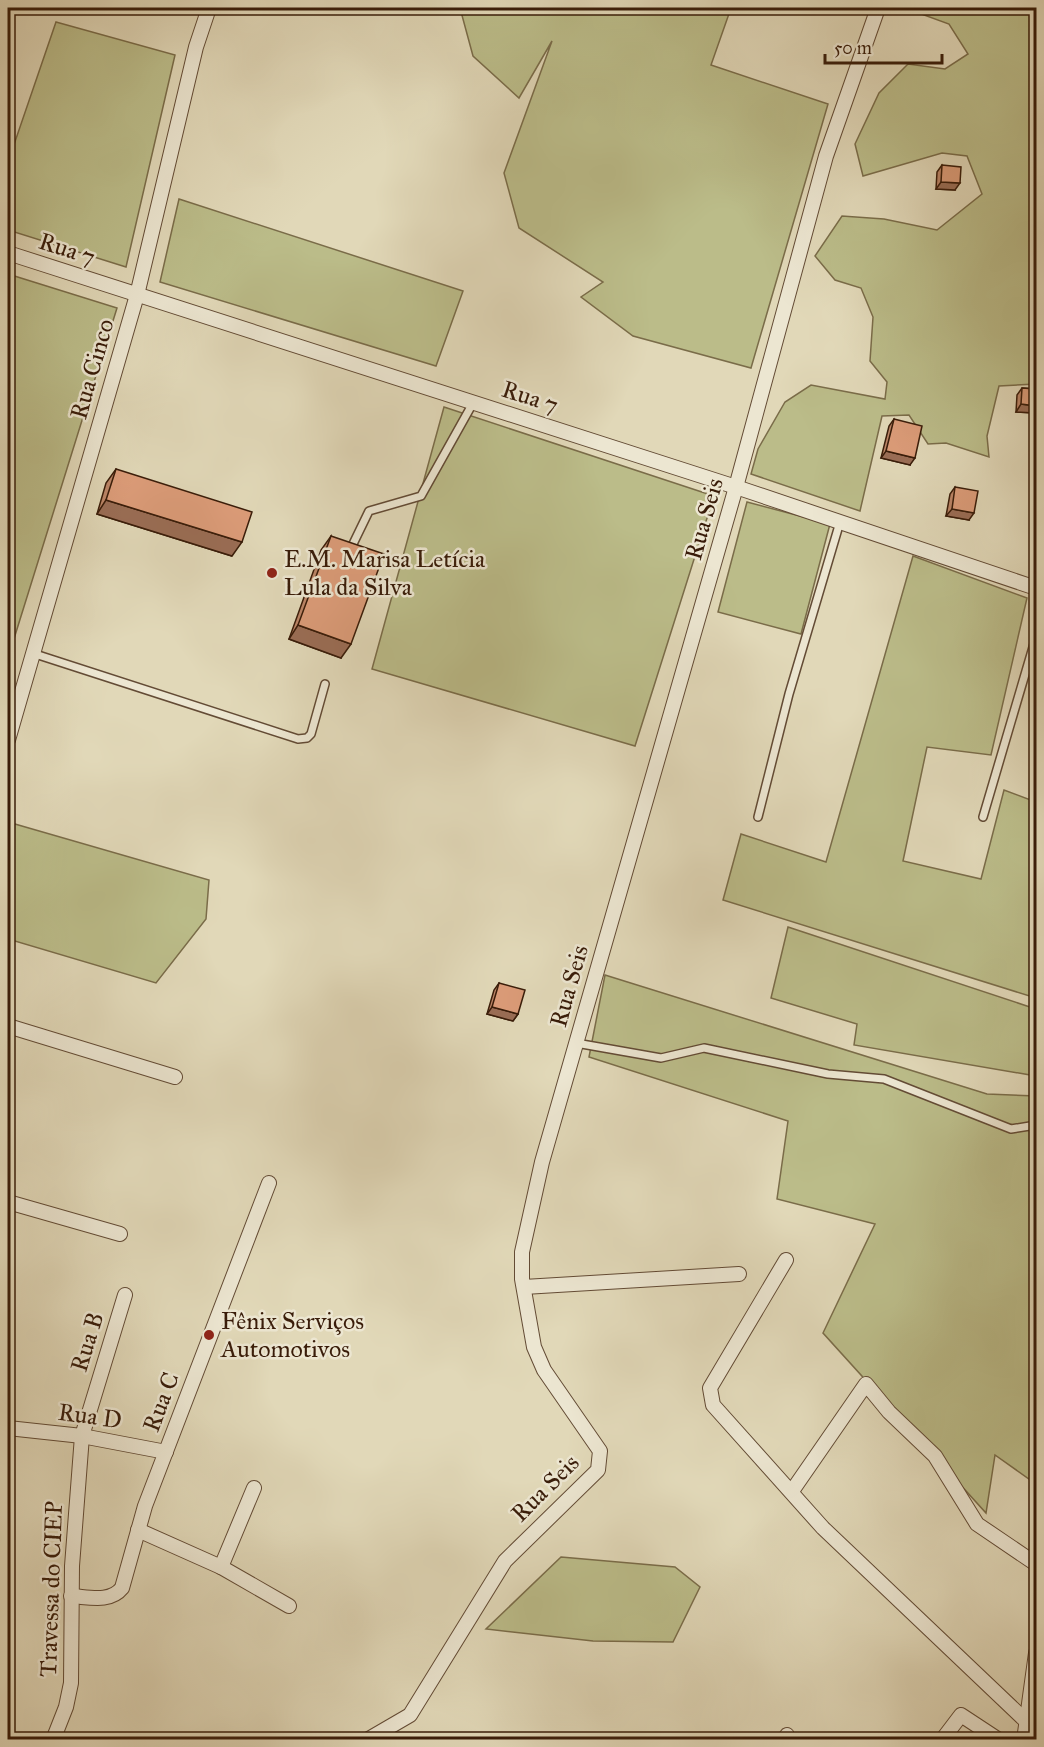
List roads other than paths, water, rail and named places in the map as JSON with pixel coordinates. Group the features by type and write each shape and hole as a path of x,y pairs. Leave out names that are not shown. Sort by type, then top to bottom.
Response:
{"street":[{"name":"Rua Cinco","path":"8,740 137,295 196,47 209,8"},
{"name":"Rua Seis","path":"367,1740 410,1715 505,1561 598,1470 600,1451 544,1370 534,1347 524,1287 522,1252 542,1162 736,487 826,156 878,8"},
{"name":"Rua 7","path":"8,254 736,487 1036,588"},
{"path":"8,1026 175,1077"},
{"name":"Rua C","path":"71,1596 109,1598 116,1595 122,1588 138,1530 166,1452 269,1183"},
{"path":"8,1202 120,1234"},
{"path":"786,1260 711,1388 711,1397 722,1416 823,1528 1026,1722"},
{"path":"524,1287 739,1274"},
{"name":"Rua B","path":"82,1436 125,1295"},
{"path":"792,1491 866,1384 890,1412 935,1456 977,1524 1036,1564"},
{"name":"Rua D","path":"8,1428 82,1436 166,1452"},
{"name":"Travessa do CIEP","path":"53,1740 66,1707 71,1683 71,1596 82,1436"},
{"path":"221,1567 254,1488"},
{"path":"138,1530 221,1567 289,1605"},
{"path":"1024,1740 1036,1653"},
{"path":"942,1740 961,1714 999,1740"}],"lane":[{"path":"353,544 369,511 422,496 473,403"},
{"path":"758,818 792,682 840,522"},
{"path":"983,817 1036,637"},
{"path":"32,653 298,739 307,738 311,734 325,684"},
{"path":"576,1044 661,1058 704,1048 828,1074 884,1079 1011,1129 1036,1125"}],"place":[{"name":"E.M. Marisa Letícia Lula da Silva","path":"272,573"},
{"name":"Fênix Serviços Automotivos","path":"209,1335"}]}
